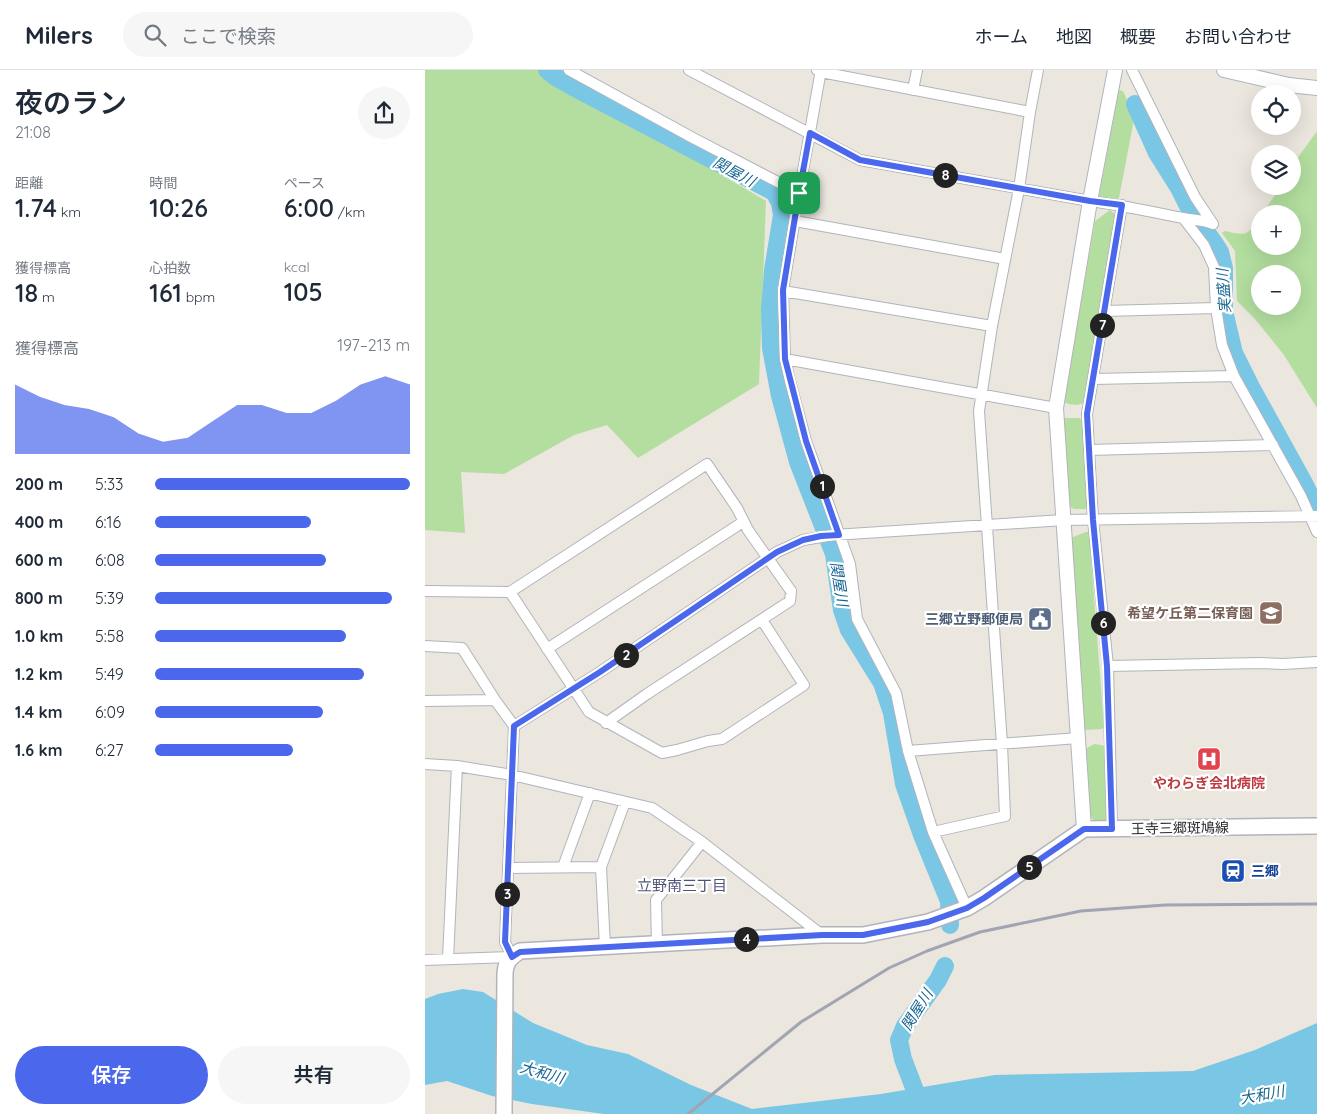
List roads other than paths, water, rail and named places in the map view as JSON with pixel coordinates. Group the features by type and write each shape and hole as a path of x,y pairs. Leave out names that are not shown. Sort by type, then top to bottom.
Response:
{"main road":[{"name":"王寺三郷斑鳩線","path":"1084,829 1317,826"},
{"path":"504,1114 505,973 506,964 520,952 822,935 863,935 928,922 956,912 984,898 1084,829"}],"street":[{"path":"569,70 799,193"},
{"path":"689,70 860,160 1122,205 1187,219 1207,221 1213,224 1195,197 1132,70"},
{"path":"913,90 917,70"},
{"path":"933,832 1005,816 1003,744 979,411 1038,70"},
{"path":"1084,829 1056,408 1090,201 1115,70"},
{"path":"1224,70 1289,86 1317,88"},
{"path":"956,912 908,751 896,693 857,619 850,564 837,535 806,441 785,359 783,290 820,71 1030,112"},
{"path":"1112,829 1107,666 1093,520 1087,414 1122,205"},
{"path":"1187,219 1204,245 1214,267 1216,308 1222,345 1233,376 1314,516 1317,532"},
{"path":"795,221 1005,259"},
{"path":"783,290 993,326"},
{"path":"1104,311 1216,308"},
{"path":"785,359 1056,408"},
{"path":"1093,379 1233,376"},
{"path":"1089,450 1273,445"},
{"path":"425,591 510,592 707,464 737,508 746,526 791,591 790,601 647,694 606,723"},
{"path":"514,726 574,689 777,552 803,540 821,536 1064,520 1314,516"},
{"path":"547,650 746,526"},
{"path":"510,592 589,712 662,753 722,739 804,685 762,620"},
{"path":"425,646 462,648 514,726 505,942 512,957 425,960"},
{"path":"1107,666 1317,662"},
{"path":"425,701 495,700"},
{"path":"908,751 1078,738"},
{"path":"425,764 457,766 513,775 652,808 702,842 822,935"},
{"path":"448,959 457,766"},
{"path":"563,867 589,793"},
{"path":"605,947 601,867 625,802"},
{"path":"657,944 656,900 702,842"},
{"path":"508,868 601,867"}],"water":[{"name":"大和川","path":"463,989 483,992 533,1023 587,1045 628,1054 691,1085 752,1109 881,1094 995,1075 1193,1071 1255,1050 1317,1023 1317,1114 604,1114 532,1104 492,1096 447,1081 425,1085 425,999 438,994"}],"waterway":[{"name":"関屋川","path":"547,70 573,87 774,192 780,203 782,215 773,270 770,310 771,348 780,396 798,462 834,554 842,610 849,630 882,683 892,713 904,784 922,835 949,901 950,925"},
{"name":"実盛川","path":"1135,104 1157,153 1189,208 1220,252 1224,268 1224,311 1234,353 1317,509"},
{"name":"関屋川","path":"919,1114 916,1093 903,1059 899,1040 905,1026 938,980 945,966"}],"railway":[{"path":"688,1114 801,1022 889,968 927,951 980,932 1081,911 1165,905 1317,904"}],"place":[{"name":"希望ケ丘第二保育園","path":"1271,613"},
{"name":"三郷立野郵便局","path":"1040,619"},
{"name":"やわらぎ会北病院","path":"1209,759"},
{"name":"三郷","path":"1233,871"}],"district":[{"name":"立野南三丁目","path":"682,886"}]}
